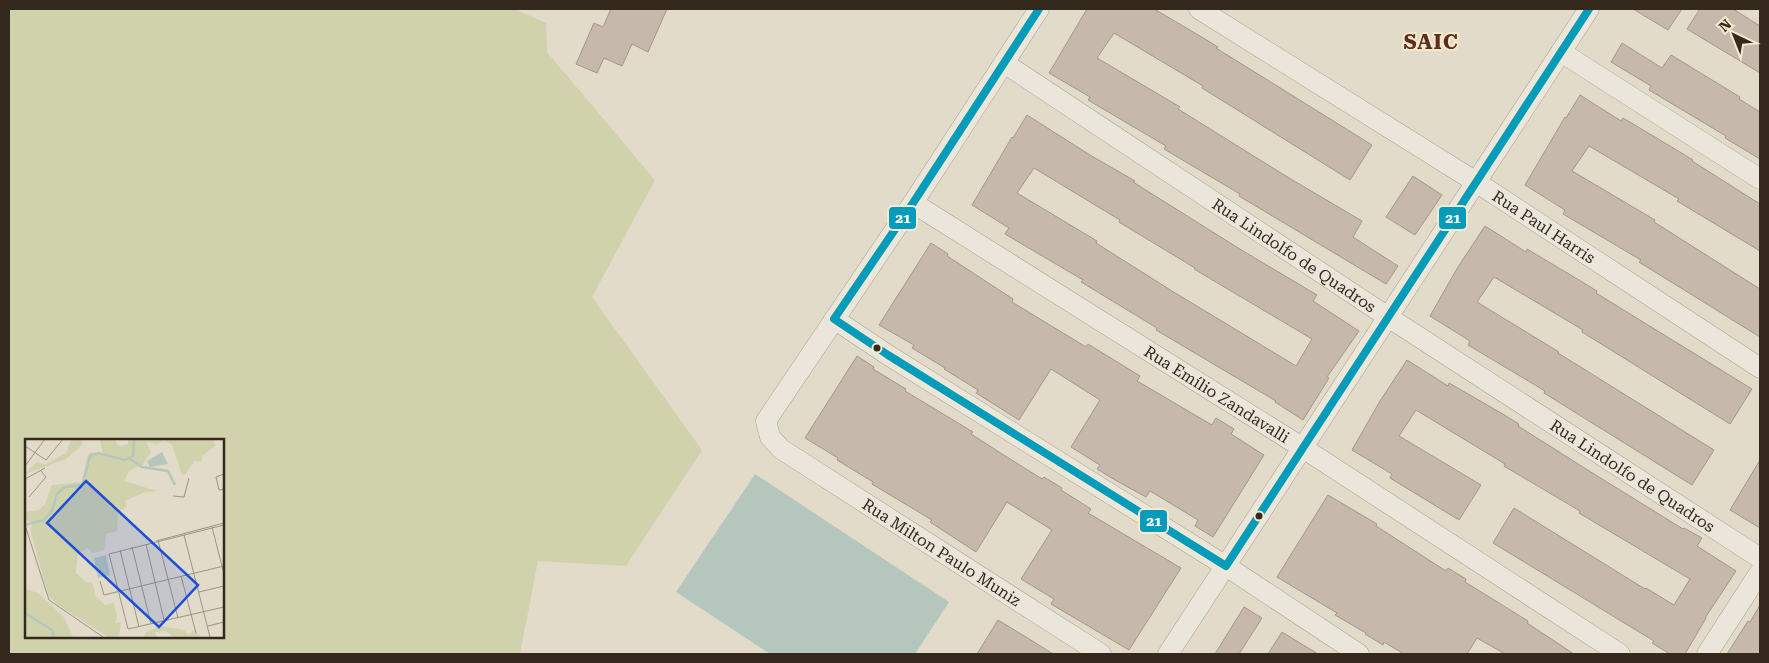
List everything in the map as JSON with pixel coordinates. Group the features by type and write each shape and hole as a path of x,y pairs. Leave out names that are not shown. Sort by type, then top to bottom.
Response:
{"street":[{"path":"1039,9 913,203 834,319 888,355 1226,566 1359,654"},
{"name":"Rua Paul Harris","path":"1199,9 1476,182 1760,368"},
{"path":"1168,654 1589,9"},
{"path":"1561,52 1760,178"},
{"name":"Rua Lindolfo de Quadros","path":"1004,63 1388,317 1760,558"},
{"name":"Rua Emílio Zandavalli","path":"913,203 1303,448 1620,654"},
{"name":"Rua Milton Paulo Muniz","path":"834,319 766,421 770,437 781,449 1101,654"},
{"path":"1707,654 1760,572"}],"green space":[{"path":"9,9 515,9 546,23 547,52 655,180 592,297 702,450 626,566 538,561 520,654 9,654"}],"shaded area":[{"path":"755,474 949,602 915,654 770,654 676,592"}],"building":[{"path":"611,9 667,9 648,52 632,44 622,66 604,58 597,73 576,64 594,23 603,27"},
{"path":"1087,9 1154,9 1218,47 1216,48 1372,145 1350,180 1202,88 1203,86 1114,33 1097,58 1180,107 1178,109 1362,221 1353,237 1398,266 1386,284 1239,196 1240,194 1164,149 1166,146 1088,100 1090,97 1049,73"},
{"path":"1633,9 1682,9 1668,30"},
{"path":"1700,9 1733,9 1760,26 1760,73 1687,29"},
{"path":"1622,43 1662,68 1671,55 1740,97 1739,99 1760,112 1760,159 1725,138 1726,136 1649,90 1651,86 1611,62"},
{"path":"1580,95 1621,121 1623,118 1675,149 1760,204 1760,251 1677,201 1679,199 1589,146 1572,171 1655,220 1654,222 1760,289 1760,337 1639,262 1641,260 1563,214 1565,210 1525,185"},
{"path":"1027,115 1135,181 1133,182 1243,251 1317,295 1313,301 1359,331 1327,377 1329,378 1303,420 1276,401 1156,330 1157,328 1081,282 1083,280 1005,234 1009,228 972,205","holes":["1034,168 1120,220 1119,222 1194,269 1312,339 1296,366 1172,291 1096,243 1097,241 1017,193"]},
{"path":"1413,176 1442,195 1415,235 1386,217"},
{"path":"1485,226 1526,252 1527,249 1579,280 1597,291 1596,293 1752,389 1730,424 1582,332 1583,330 1494,277 1477,302 1714,450 1692,485 1544,393 1545,391 1468,345 1470,341 1430,316 1458,267"},
{"path":"931,243 948,254 947,256 1013,299 1012,302 1086,347 1088,344 1140,376 1137,381 1212,425 1216,418 1234,429 1231,434 1264,455 1213,537 1195,526 1198,520 1150,491 1146,497 1115,480 1097,469 1100,465 1071,447 1100,400 1051,369 1019,420 976,393 978,390 912,348 914,345 879,325"},
{"path":"857,356 874,367 873,369 906,389 905,391 973,432 971,434 1042,479 1044,477 1062,488 1061,490 1091,509 1088,513 1181,568 1129,650 1051,604 1054,599 1021,579 1052,530 1007,502 976,552 930,522 932,520 872,484 873,482 805,438"},
{"path":"1407,360 1448,386 1449,383 1501,413 1519,424 1518,426 1594,474 1683,529 1702,538 1697,546 1736,571 1705,618 1685,654 1670,654 1652,643 1654,641 1493,543 1514,508 1674,605 1690,579 1579,513 1580,511 1504,466 1505,464 1416,410 1399,436 1481,485 1459,520 1390,478 1392,474 1352,450 1380,401"},
{"path":"1760,460 1760,528 1730,510"},
{"path":"1328,495 1377,524 1376,526 1446,571 1448,568 1466,579 1465,582 1528,621 1527,623 1574,654 1505,654 1477,638 1467,654 1404,654 1384,642 1383,645 1335,615 1337,613 1277,577"},
{"path":"1760,605 1760,654 1727,654 1748,621 1750,622"},
{"path":"1244,607 1262,618 1239,654 1215,654"},
{"path":"998,620 1026,637 1053,654 977,654"},
{"path":"1282,632 1318,654 1268,654"}],"transit line":[{"name":"21","path":"1039,9 913,203 834,319 888,355 1226,566 1589,9"}],"district":[{"name":"SAIC","path":"1431,42"}]}
